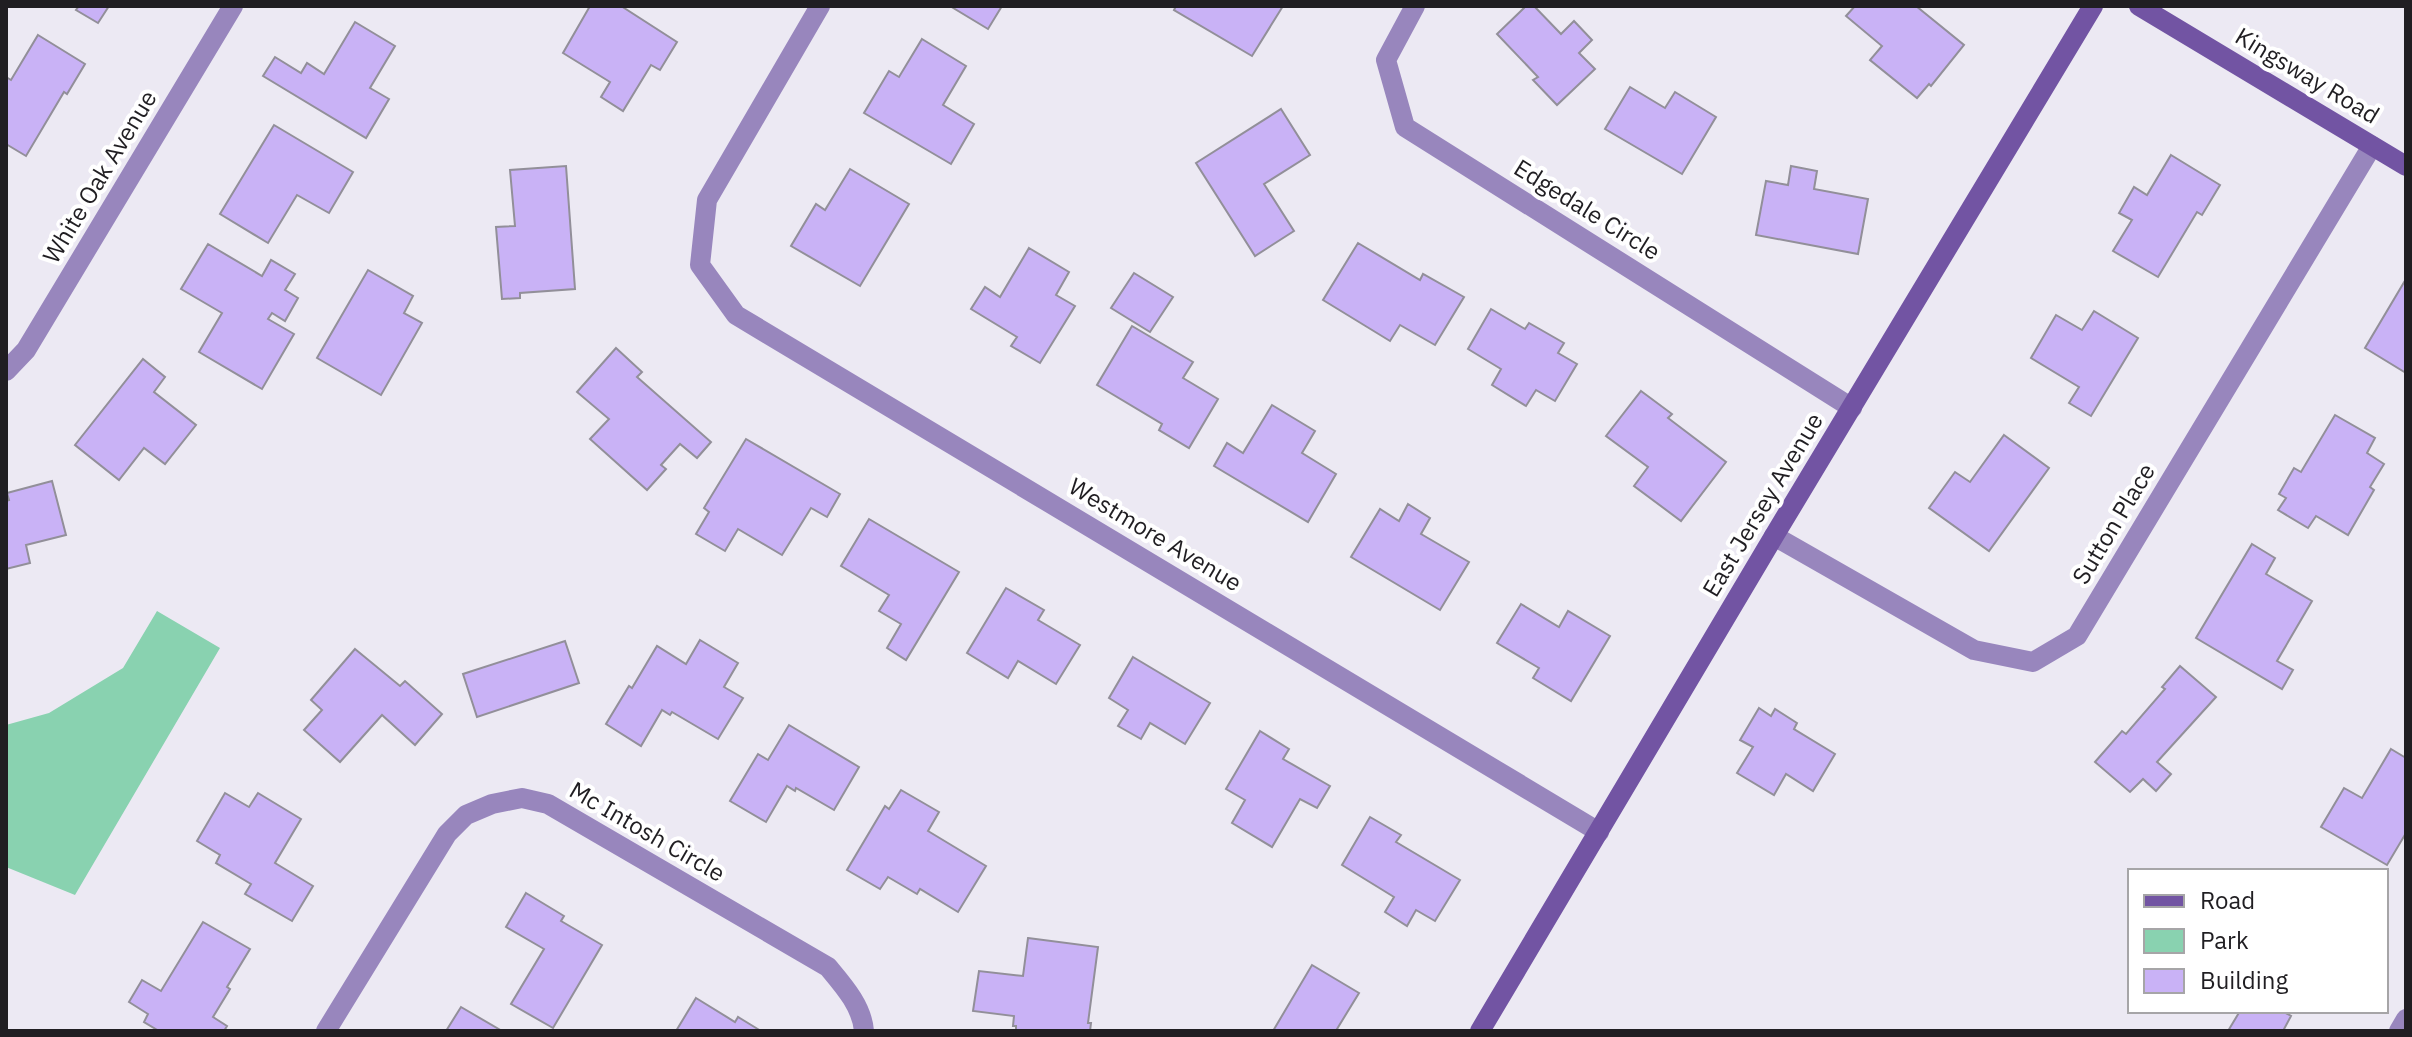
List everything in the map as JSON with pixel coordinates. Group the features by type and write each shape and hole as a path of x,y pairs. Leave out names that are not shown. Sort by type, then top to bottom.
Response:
{"street":[{"name":"White Oak Avenue","path":"6,371 26,350 233,6"},
{"name":"Westmore Avenue","path":"820,6 707,200 700,265 736,315 1599,832"},
{"name":"Edgedale Circle","path":"1415,6 1386,60 1405,127 1852,408"},
{"name":"East Jersey Avenue","path":"1480,1031 2093,6"},
{"name":"Kingsway Road","path":"2139,6 2406,166"},
{"name":"Sutton Place","path":"1774,536 1974,650 2033,662 2077,636 2372,146"},
{"name":"Mc Intosh Circle","path":"326,1031 447,834 466,815 492,804 522,798 548,804 828,967 850,994 864,1023 864,1031"},
{"path":"2399,1031 2406,1019"}],"green space":[{"path":"157,611 220,648 75,895 6,867 6,725 49,713 123,668"}],"building":[{"path":"79,6 109,6 98,23 76,10"},
{"path":"590,6 621,6 677,42 660,70 651,65 623,111 601,97 610,82 563,53"},
{"path":"950,6 1002,6 988,29"},
{"path":"1176,6 1283,6 1252,56 1174,10"},
{"path":"1526,6 1534,6 1561,34 1574,21 1592,40 1579,53 1595,69 1557,105 1533,80 1538,77 1497,34"},
{"path":"1855,6 1916,6 1964,45 1931,86 1929,84 1917,98 1870,60 1882,46 1846,16"},
{"path":"355,22 395,46 370,88 389,99 366,138 263,76 275,57 301,73 307,63 324,74"},
{"path":"38,35 85,64 67,94 64,92 26,156 6,144 6,77 11,80"},
{"path":"922,39 966,66 943,105 974,124 951,164 864,113 889,71 899,77"},
{"path":"1630,87 1665,108 1675,92 1716,117 1682,174 1605,129"},
{"path":"1281,109 1310,155 1264,184 1294,231 1255,256 1196,163"},
{"path":"274,125 353,172 329,213 297,195 268,243 220,214"},
{"path":"2171,155 2220,185 2202,215 2197,212 2158,277 2113,251 2132,220 2119,213 2134,187 2147,195"},
{"path":"566,166 575,289 520,293 520,298 502,299 496,227 515,226 510,170"},
{"path":"1791,166 1817,171 1814,189 1868,199 1858,254 1756,235 1766,181 1788,185"},
{"path":"850,169 909,204 860,286 791,246 816,204 825,210"},
{"path":"1358,243 1420,280 1423,274 1464,297 1435,345 1400,325 1390,341 1323,300"},
{"path":"208,244 262,276 271,260 295,274 285,290 298,298 285,321 272,313 268,319 294,334 262,389 199,352 222,313 181,289"},
{"path":"1029,248 1069,272 1056,295 1075,306 1040,363 1011,346 1017,337 971,309 985,287 1000,297"},
{"path":"368,270 413,296 404,313 422,323 381,395 317,358"},
{"path":"1134,273 1173,297 1150,332 1111,308"},
{"path":"2406,279 2406,373 2365,348"},
{"path":"1491,309 1525,329 1529,323 1564,343 1558,353 1577,364 1555,401 1536,390 1526,406 1492,385 1501,369 1468,349"},
{"path":"2094,311 2138,338 2091,416 2069,403 2079,387 2031,358 2056,315 2082,330"},
{"path":"1132,326 1193,362 1183,378 1218,399 1189,448 1159,430 1162,424 1097,385"},
{"path":"616,348 642,372 637,377 711,442 697,458 680,444 661,465 666,469 647,490 590,439 609,419 577,392"},
{"path":"143,359 165,377 154,392 196,425 165,464 144,448 119,480 75,445"},
{"path":"1641,391 1672,414 1668,418 1726,462 1681,521 1634,486 1648,467 1606,436"},
{"path":"1272,405 1315,431 1302,453 1336,474 1308,522 1214,466 1227,443 1243,453"},
{"path":"2335,415 2375,438 2367,453 2384,464 2370,487 2374,490 2348,535 2316,516 2308,528 2278,510 2286,498 2279,494 2294,468 2301,472"},
{"path":"2004,435 2049,468 1989,551 1929,508 1955,472 1970,482"},
{"path":"746,439 840,494 827,517 811,508 782,555 738,529 725,551 696,534 709,512 704,508"},
{"path":"52,481 66,535 26,545 30,563 6,569 7,493"},
{"path":"1408,504 1430,518 1421,534 1469,562 1440,610 1351,557 1380,509 1399,521"},
{"path":"869,519 959,572 906,660 887,648 901,624 879,611 889,595 841,566"},
{"path":"2252,544 2275,558 2266,574 2312,601 2277,661 2293,670 2282,689 2196,638"},
{"path":"1006,588 1044,610 1038,620 1080,645 1056,684 1018,661 1008,678 967,653"},
{"path":"1521,604 1559,627 1568,611 1610,636 1571,701 1533,678 1539,668 1497,643"},
{"path":"700,640 738,663 724,687 743,698 718,739 672,712 670,715 662,710 641,746 606,724 657,646 686,664"},
{"path":"565,641 579,683 477,717 463,674"},
{"path":"355,649 400,686 405,681 442,714 415,745 382,715 340,762 304,730 322,710 311,700"},
{"path":"1133,657 1210,703 1185,744 1150,723 1141,739 1118,726 1128,710 1109,698"},
{"path":"2180,666 2216,697 2157,762 2171,774 2156,791 2143,779 2130,792 2095,762 2122,731 2126,734 2165,689 2162,687"},
{"path":"1759,708 1771,716 1775,709 1797,723 1794,729 1835,754 1813,791 1786,774 1774,795 1737,773 1753,747 1740,740"},
{"path":"789,725 859,767 834,810 787,786 766,822 730,801 758,754 768,760"},
{"path":"1260,731 1289,749 1283,759 1330,786 1317,808 1300,799 1272,847 1232,823 1245,800 1226,789"},
{"path":"2391,749 2406,758 2406,833 2387,865 2321,827 2344,788 2362,798"},
{"path":"901,790 939,812 928,831 986,866 958,912 920,889 917,894 888,877 880,889 847,870 885,806 889,809"},
{"path":"225,793 249,807 258,793 301,819 275,863 313,886 292,921 245,894 251,884 216,863 220,855 197,841"},
{"path":"1370,817 1401,835 1396,842 1460,880 1435,921 1416,910 1407,926 1385,912 1394,897 1342,865"},
{"path":"526,893 564,916 561,921 602,945 553,1028 511,1004 544,949 506,927"},
{"path":"203,922 250,949 213,1017 227,1026 224,1031 159,1031 144,1022 148,1014 129,1002 142,980 161,991"},
{"path":"1028,938 1098,947 1088,1023 1091,1023 1090,1031 1016,1031 1014,1016 973,1011 979,971 1023,976"},
{"path":"1312,965 1359,993 1337,1029 1340,1031 1273,1031"},
{"path":"696,998 735,1022 738,1017 761,1031 676,1031"},
{"path":"461,1007 502,1031 446,1031"},
{"path":"2239,1013 2286,1013 2291,1016 2283,1031 2228,1031"}]}
